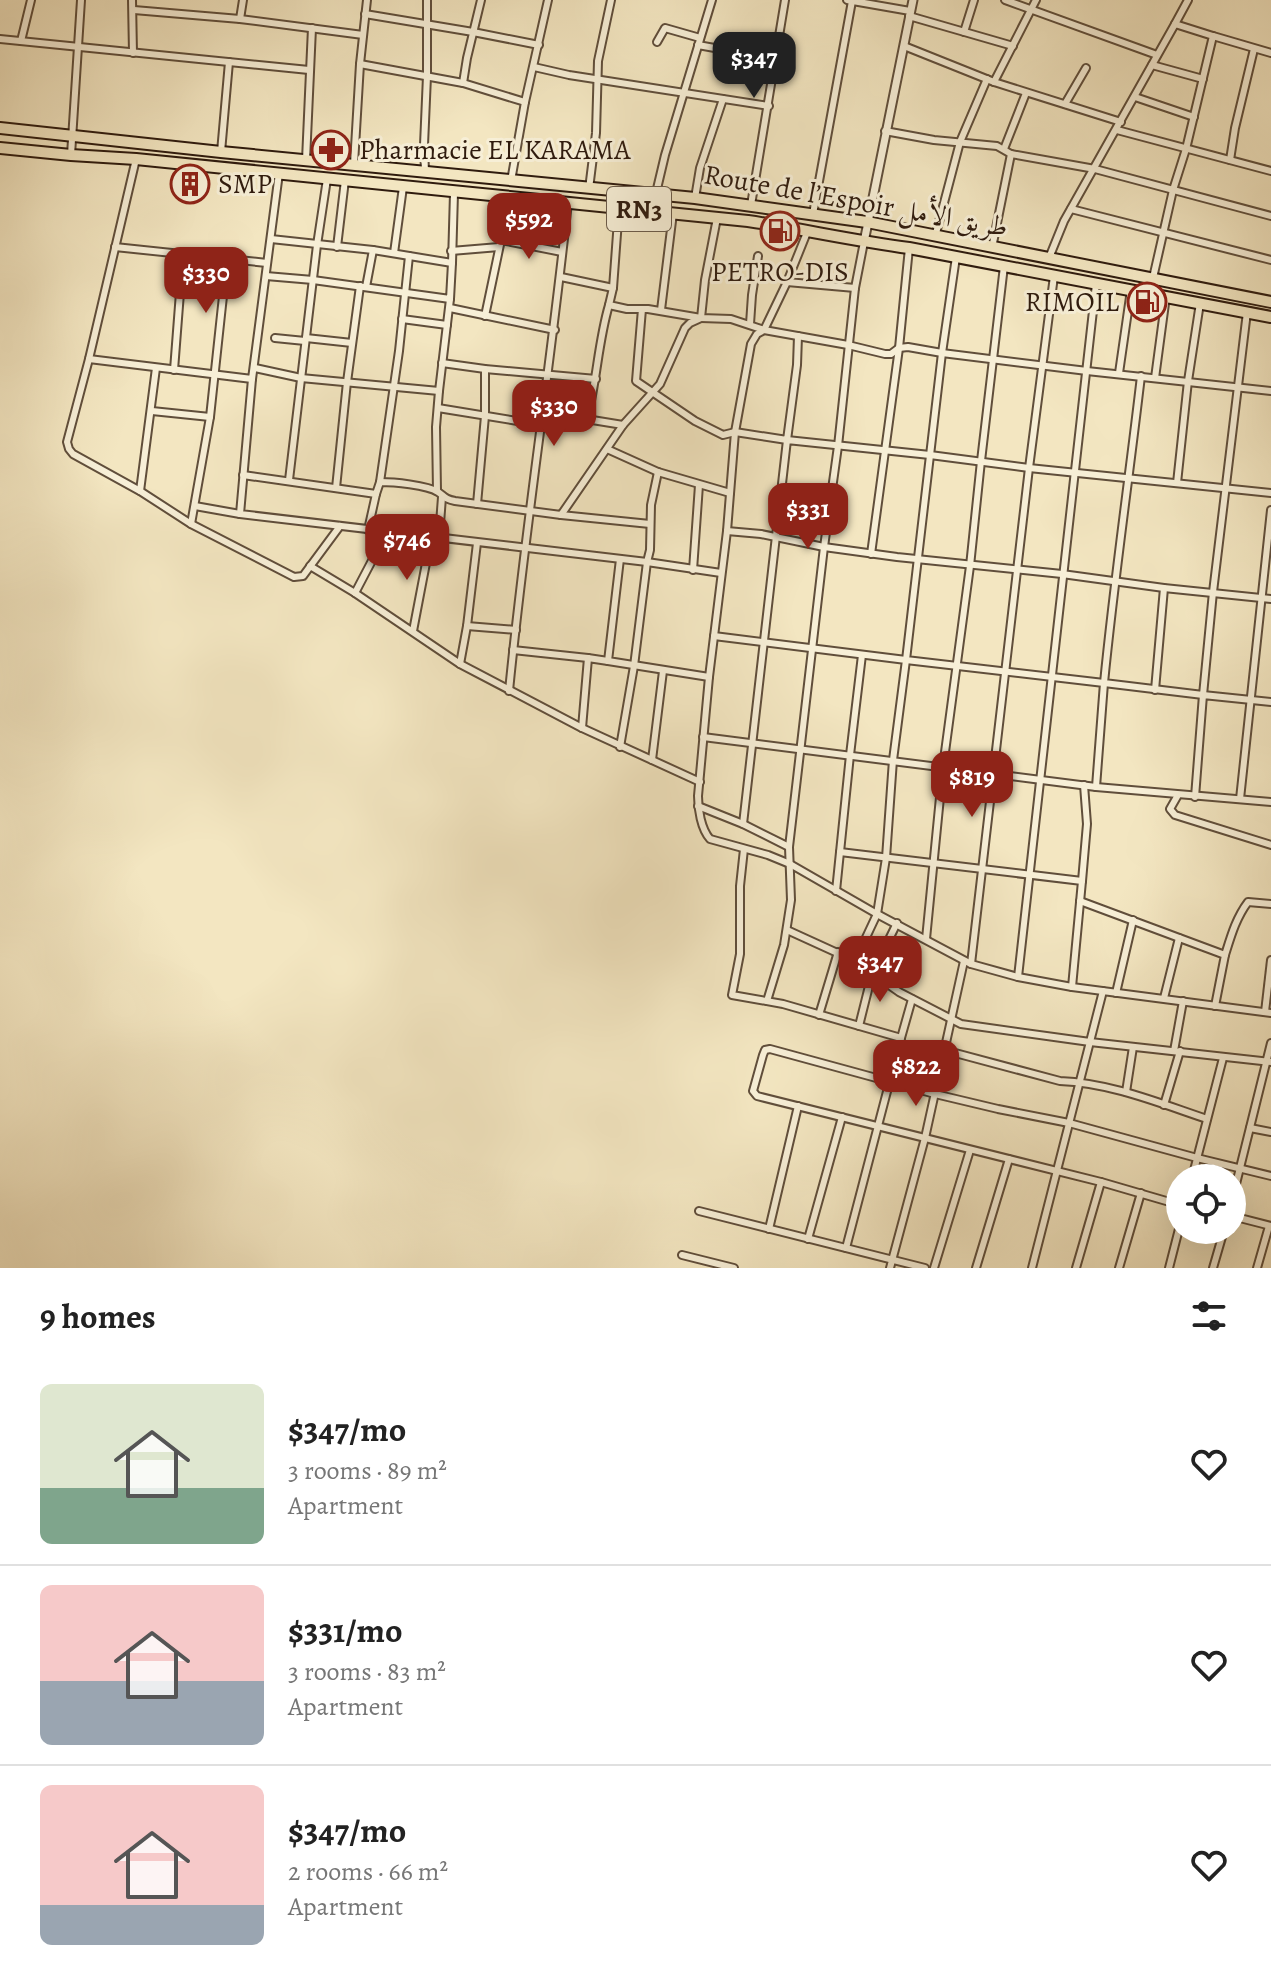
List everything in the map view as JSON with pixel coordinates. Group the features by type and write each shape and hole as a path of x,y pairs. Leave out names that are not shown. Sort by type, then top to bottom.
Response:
{"highway":[{"name":"Route de l’Espoir طريق الأمل","path":"0,128 589,189 656,193 813,214 1271,302"},
{"name":"Route de l’Espoir طريق الأمل","path":"0,148 619,207 808,230 1271,317"}],"street":[{"path":"21,41 31,0"},
{"path":"71,155 81,0"},
{"path":"132,0 133,53"},
{"path":"240,19 243,0"},
{"path":"354,164 367,0"},
{"path":"425,172 427,0"},
{"path":"463,83 481,0"},
{"path":"511,181 548,0"},
{"path":"589,189 596,133 598,61 611,0"},
{"path":"656,193 712,0"},
{"path":"751,206 785,0"},
{"path":"813,214 850,0 910,14 1013,46"},
{"path":"767,1001 787,930 792,885 789,847 855,288 913,0"},
{"path":"964,32 974,0"},
{"path":"1005,0 1157,55"},
{"path":"935,237 960,142 990,80 1013,46 1036,0"},
{"path":"1049,258 1064,221 1188,0"},
{"path":"134,10 240,19 363,35"},
{"path":"365,14 539,45"},
{"path":"1175,24 1271,53"},
{"path":"306,160 312,28"},
{"path":"657,42 665,28 699,42 775,59"},
{"path":"1153,278 1213,36"},
{"path":"0,39 309,70"},
{"path":"904,46 1026,93 1121,122"},
{"path":"1230,160 1254,49"},
{"path":"221,152 229,62"},
{"path":"360,64 463,83 525,102"},
{"path":"1152,65 1203,79"},
{"path":"534,67 769,106"},
{"path":"1065,104 1086,68"},
{"path":"1004,149 1026,93"},
{"path":"1135,97 1194,117"},
{"path":"695,198 700,168 723,99"},
{"path":"1117,130 1270,168"},
{"path":"885,131 934,140 990,145 1011,154 1095,169 1271,216"},
{"path":"992,248 1011,154"},
{"path":"136,159 67,442 69,449 191,524 294,577 303,576 340,526"},
{"path":"240,514 252,379 279,173"},
{"path":"289,480 327,179"},
{"path":"337,247 345,180"},
{"path":"394,253 403,187"},
{"path":"413,631 435,537 439,494 436,427 450,308 454,193"},
{"path":"485,316 508,198"},
{"path":"509,691 529,512 555,330 568,202"},
{"path":"587,418 603,324 613,288 619,207"},
{"path":"1071,209 1271,260"},
{"path":"661,310 673,213"},
{"path":"701,318 717,218"},
{"path":"808,230 764,330 757,334 751,344 735,432 698,806 706,835 710,839 790,864 967,962 1018,977 1268,1013 1271,960"},
{"path":"271,239 373,250 452,263"},
{"path":"451,251 500,243 562,252"},
{"path":"115,247 267,263"},
{"path":"871,554 909,248"},
{"path":"336,488 352,343 373,250"},
{"path":"174,370 183,254"},
{"path":"368,530 380,482 409,256"},
{"path":"750,324 758,256"},
{"path":"855,961 877,914 886,858 893,760 956,257"},
{"path":"191,524 210,417 227,259"},
{"path":"926,939 943,767 970,566 1004,266"},
{"path":"266,276 450,299"},
{"path":"891,1264 967,962 1054,276"},
{"path":"561,277 613,288"},
{"path":"787,282 855,288"},
{"path":"1018,977 1096,284"},
{"path":"1119,373 1131,290"},
{"path":"1155,378 1166,296"},
{"path":"1177,483 1200,303"},
{"path":"609,305 720,318 885,354 908,347 1271,391"},
{"path":"450,308 555,330"},
{"path":"642,309 636,377 639,384 695,421 726,435 735,432 1029,468 1271,493"},
{"path":"1195,797 1213,592 1247,312"},
{"path":"561,515 623,425 660,384 685,328 701,318"},
{"path":"402,319 447,325"},
{"path":"743,824 796,377 798,336"},
{"path":"275,338 352,343"},
{"path":"89,359 252,379"},
{"path":"442,363 596,379"},
{"path":"140,491 156,368"},
{"path":"255,368 301,378 439,391"},
{"path":"477,504 485,416 485,369"},
{"path":"1096,787 1114,581 1141,376"},
{"path":"438,408 542,425"},
{"path":"152,411 210,417"},
{"path":"543,412 623,425"},
{"path":"607,449 658,472 730,493"},
{"path":"620,747 650,550 652,495 658,472"},
{"path":"243,475 376,494"},
{"path":"380,482 397,482 455,501 650,524"},
{"path":"693,570 699,485"},
{"path":"195,506 721,573"},
{"path":"1240,799 1271,510"},
{"path":"727,531 761,534 871,554 1271,599"},
{"path":"355,593 387,532"},
{"path":"460,664 477,543"},
{"path":"608,661 620,559"},
{"path":"310,566 460,664 620,747 700,782"},
{"path":"1155,690 1164,588"},
{"path":"467,626 516,630"},
{"path":"714,636 1271,702"},
{"path":"513,650 709,677"},
{"path":"836,891 862,655"},
{"path":"582,728 588,658"},
{"path":"652,760 663,671"},
{"path":"703,737 1096,787 1271,802"},
{"path":"1072,987 1087,824 1084,785"},
{"path":"1178,795 1170,809 1175,815 1271,845"},
{"path":"698,806 789,847"},
{"path":"744,849 740,886 740,954 732,992 735,996 767,1001 901,1038"},
{"path":"840,852 1082,881"},
{"path":"1080,901 1225,955"},
{"path":"1215,1006 1225,955 1245,905 1248,902 1271,904"},
{"path":"1116,993 1133,920"},
{"path":"859,1026 872,974 897,923"},
{"path":"787,930 855,961 912,999 961,1024 1269,1062"},
{"path":"1164,998 1179,938"},
{"path":"819,1015 838,952"},
{"path":"1032,1268 1103,991"},
{"path":"846,1248 912,999"},
{"path":"1164,1105 1177,1051 1183,1001"},
{"path":"1242,1164 1269,1062 1271,1043"},
{"path":"1126,1092 1133,1047"},
{"path":"1166,1201 754,1094 765,1050 935,1094 1069,1123 1223,1164"},
{"path":"944,1050 1060,1081 1126,1092 1207,1119"},
{"path":"1196,1164 1223,1058"},
{"path":"769,1229 798,1106"},
{"path":"808,1239 842,1117"},
{"path":"1250,1128 1271,1132"},
{"path":"934,1268 970,1150"},
{"path":"976,1268 1009,1159"},
{"path":"1246,1169 1271,1176"},
{"path":"1076,1268 1101,1182"},
{"path":"1119,1268 1141,1193"},
{"path":"699,1211 846,1248 891,1264 925,1268"},
{"path":"1246,1220 1270,1226 1257,1268"},
{"path":"1169,1268 1175,1244"},
{"path":"1213,1268 1220,1244"},
{"path":"682,1255 734,1268"}],"place":[{"name":"Pharmacie EL KARAMA","path":"331,150"},
{"name":"SMP","path":"190,184"},
{"name":"PETRO-DIS","path":"780,231"},
{"name":"RIMOIL","path":"1147,302"}]}
